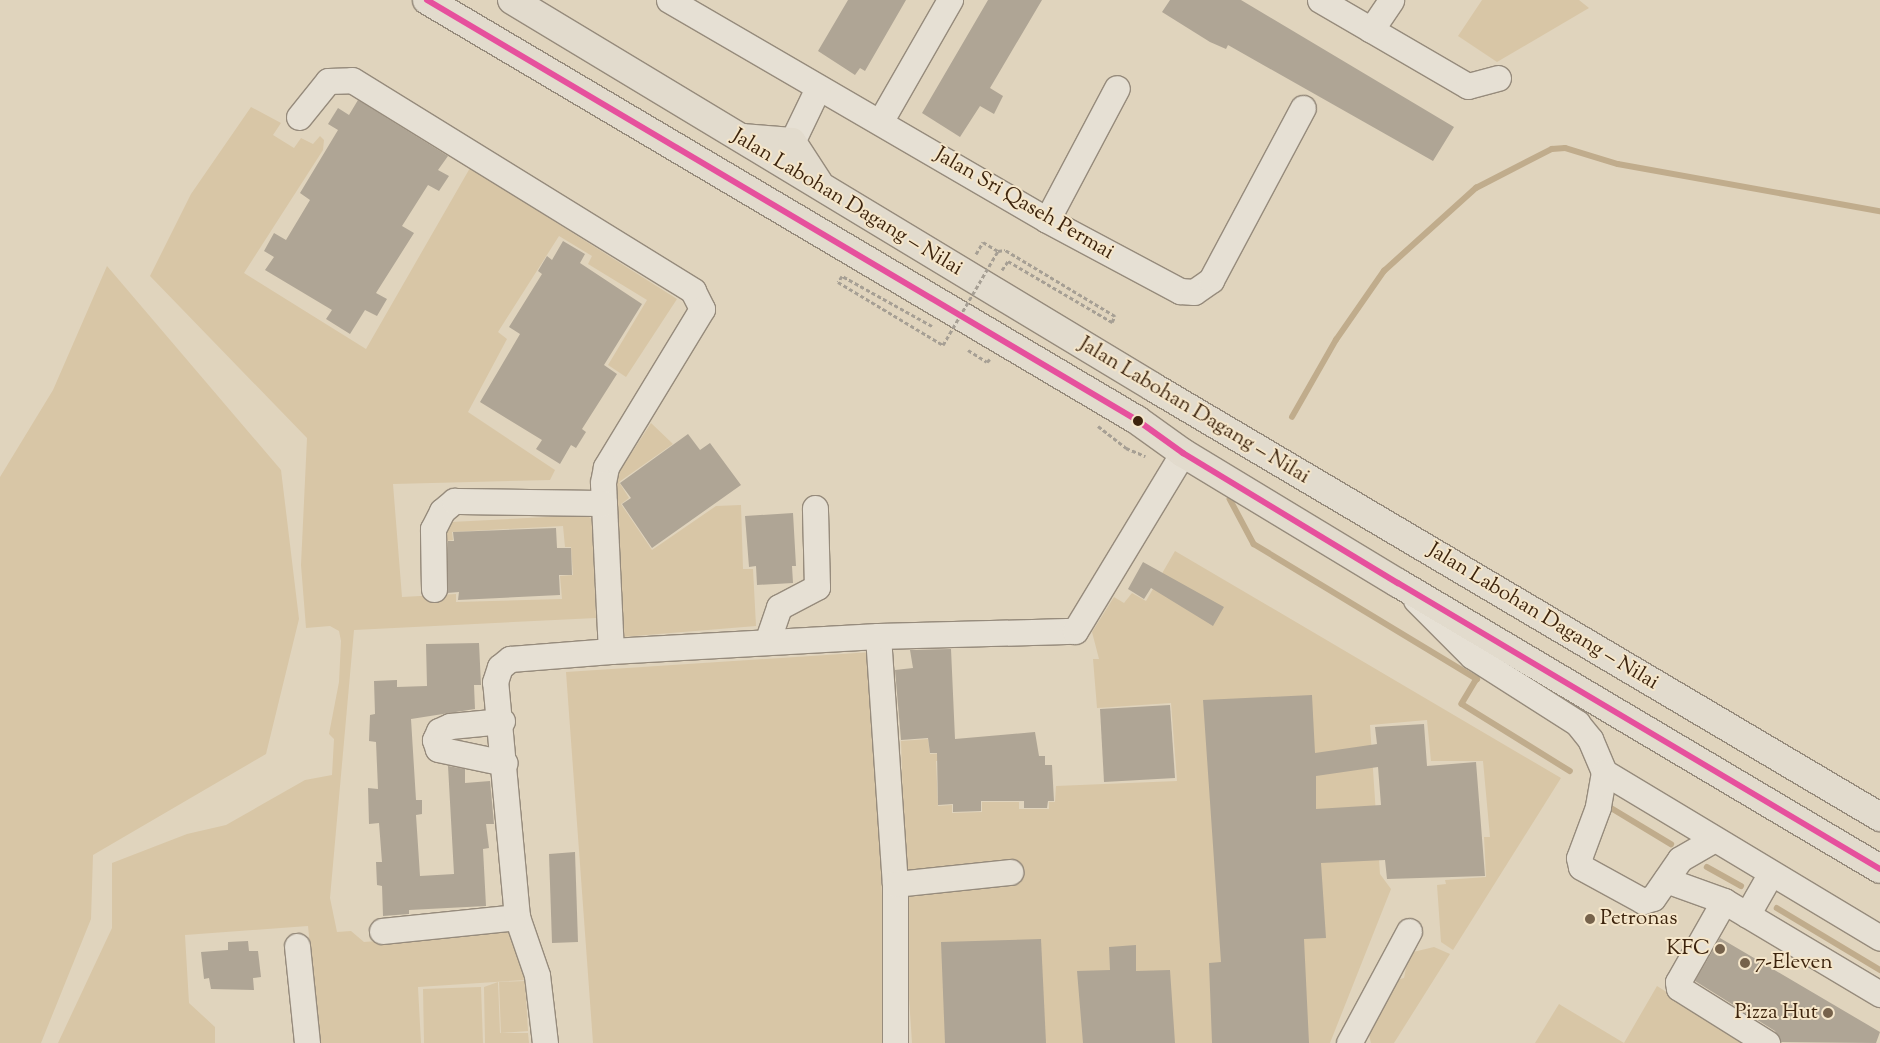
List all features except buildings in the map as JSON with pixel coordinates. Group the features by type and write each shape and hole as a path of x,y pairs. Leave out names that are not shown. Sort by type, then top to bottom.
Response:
{"main road":[{"name":"Jalan Labohan Dagang ‒ Nilai","path":"426,0 1137,420 1183,453 1398,583 1880,869"},
{"name":"Jalan Labohan Dagang ‒ Nilai","path":"512,0 831,195 1880,817"},
{"path":"734,137 792,142 809,173 831,195"}],"street":[{"name":"Jalan Sri Qaseh Permai","path":"669,0 1047,220 1180,291 1194,292 1211,280 1303,108"},
{"path":"880,122 950,0"},
{"path":"1320,0 1468,86 1498,78"},
{"path":"1372,30 1391,0"},
{"path":"299,117 328,81 352,80 693,291 702,309 606,467 604,503 611,651"},
{"path":"792,142 818,88"},
{"path":"1047,220 1117,88"},
{"path":"545,1043 537,975 518,917 502,721 495,682 500,667 510,659 611,651 878,636 1075,631 1183,453"},
{"path":"434,589 434,529 442,511 454,501 604,503"},
{"path":"767,642 779,607 817,587 815,508"},
{"path":"1398,583 1472,656 1577,723 1590,739 1604,772 1598,807 1579,858 1581,866 1643,901 1652,898 1680,859 1714,839"},
{"path":"878,636 896,884 895,1043"},
{"path":"502,721 450,726 439,731 435,740 438,749 504,763"},
{"path":"1604,772 1880,938"},
{"path":"896,884 1010,872"},
{"path":"1747,915 1770,873"},
{"path":"1666,880 1724,901 1880,994"},
{"path":"1724,901 1678,982 1679,988 1767,1043"},
{"path":"382,931 518,917"},
{"path":"1349,1043 1410,931"},
{"path":"297,946 306,1043"}],"path":[{"path":"983,242 998,251 1005,250 1115,316 1112,322 1008,261 1002,270 976,254 983,242"},
{"path":"937,325 928,326 842,276 838,282 943,346 998,251"}],"shaded area":[{"path":"1482,0 1579,0 1589,8 1497,62 1458,36"},
{"path":"251,107 281,123 273,135 294,148 301,138 313,144 320,136 324,140 323,150 244,273 366,349 470,168 677,299 626,377 608,365 647,300 588,264 592,256 559,236 498,332 507,339 468,412 555,470 550,480 393,484 402,597 456,594 456,602 562,599 560,576 573,575 571,547 565,547 563,526 452,532 453,540 444,541 443,533 451,522 586,515 592,519 596,618 354,630 330,898 337,932 351,931 364,942 507,931 516,936 525,980 418,987 421,1043 320,1043 308,926 185,935 189,1003 215,1027 215,1043 58,1043 112,928 112,863 187,834 226,825 305,780 332,775 334,739 329,734 339,682 341,641 339,631 330,626 306,628 301,565 307,438 150,276 191,194"},
{"path":"107,266 281,470 299,619 266,754 93,855 91,919 41,1043 0,1043 0,477 53,390"},
{"path":"651,423 673,444 619,482 629,498 621,504 652,550 716,506 741,505 743,569 753,569 756,626 622,637 612,483"},
{"path":"1175,551 1561,778 1453,950 1441,942 1437,885 1446,884 1445,880 1486,877 1484,837 1490,837 1483,761 1431,761 1427,720 1370,725 1380,874 1391,889 1330,1043 912,1043 903,906 906,894 901,741 928,739 930,754 950,753 951,761 936,761 938,806 952,805 952,813 982,812 982,802 1019,802 1019,809 1049,809 1049,802 1055,802 1056,786 1177,781 1171,703 1097,708 1093,659 1099,659 1092,632 1114,597 1124,603 1132,593 1146,601"},
{"path":"872,652 888,1043 593,1043 566,672"},
{"path":"1434,947 1450,954 1394,1043 1371,1043 1367,1027 1393,981 1404,978 1409,953"},
{"path":"525,981 528,1031 501,1033 499,982"},
{"path":"498,982 500,1033 528,1033 529,1043 485,1043 484,987"},
{"path":"1657,986 1748,1043 1624,1043"},
{"path":"481,987 483,1043 424,1043 423,989"},
{"path":"1559,1004 1624,1043 1535,1043"}],"waterway":[{"path":"1292,417 1336,340 1384,271 1476,188 1552,149 1565,148 1618,164 1880,211"},
{"path":"1230,499 1254,544 1477,679 1462,704 1570,771"},
{"path":"1613,809 1671,844"},
{"path":"1707,867 1741,886"},
{"path":"1777,908 1880,970"}],"transit line":[{"path":"427,0 1137,420 1183,453 1398,583 1880,869"}],"place":[{"name":"Petronas","path":"1590,919"},
{"name":"KFC","path":"1720,949"},
{"name":"7-Eleven","path":"1745,963"},
{"name":"Pizza Hut","path":"1828,1013"}]}
